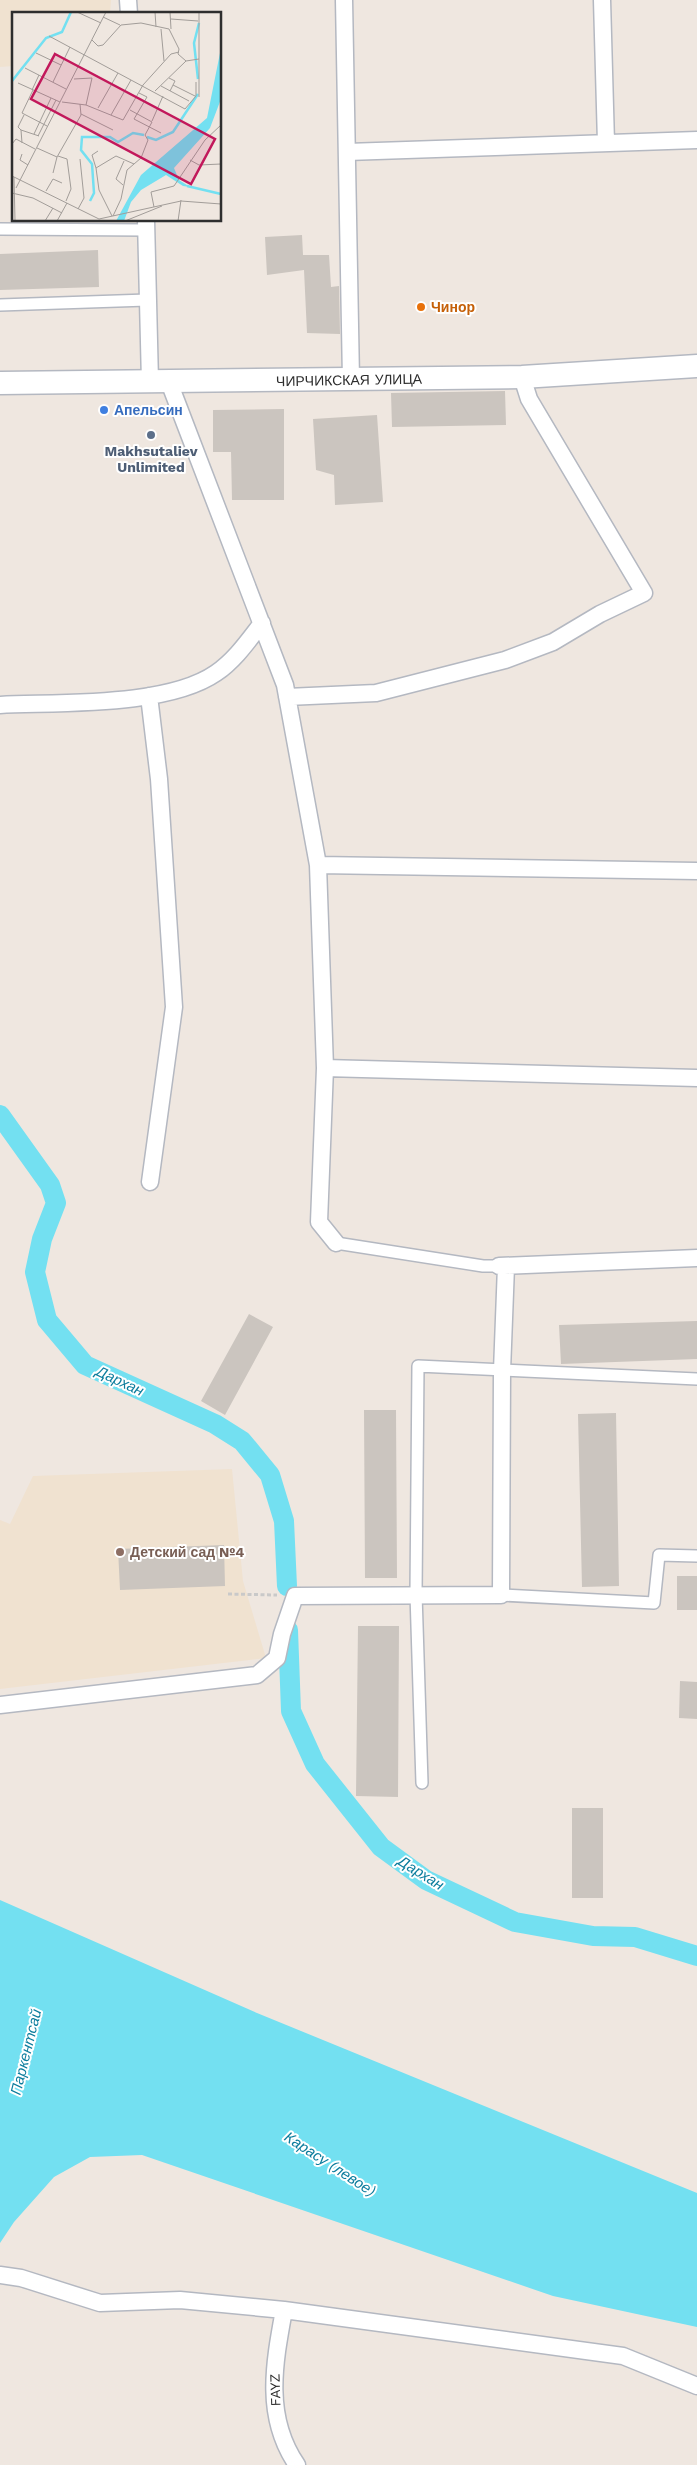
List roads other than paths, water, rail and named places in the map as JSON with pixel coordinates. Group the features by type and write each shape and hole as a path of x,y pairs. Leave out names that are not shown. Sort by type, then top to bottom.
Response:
{"main road":[{"name":"ЧИРЧИКСКАЯ УЛИЦА","path":"0,383 522,377 697,366"}],"street":[{"path":"344,0 352,380"},
{"path":"602,0 606,143"},
{"path":"347,152 697,140"},
{"path":"0,229 146,225 147,300 159,382 262,623 287,697 318,865 325,1068 319,1222 336,1243 483,1266 697,1258"},
{"path":"0,304 147,300"},
{"path":"287,697 376,693 505,660 553,642 600,614 644,593 529,399 522,377"},
{"path":"0,705 148,696 185,687 214,674 233,660 262,623"},
{"path":"148,696 159,779 174,1007 150,1182"},
{"path":"318,865 697,871"},
{"path":"325,1068 697,1078"},
{"path":"502,1266 502,1595"},
{"path":"422,1783 416,1594 418,1366 697,1379"},
{"path":"0,1705 257,1675 277,1658 282,1634 295,1596 502,1595 654,1603 660,1555 697,1556"},
{"path":"0,2275 21,2278 100,2304 180,2300 284,2310 623,2356 697,2386"},
{"name":"FAYZ","path":"284,2310 274,2363 274,2406 286,2448 298,2465"}],"water":[{"path":"0,1900 257,2013 697,2193 697,2327 553,2296 142,2155 90,2157 54,2177 14,2222 0,2243"}],"waterway":[{"name":"Дархан","path":"0,1115 50,1185 56,1203 42,1239 35,1272 47,1320 85,1365 215,1424 242,1441 270,1475 284,1521 287,1586"},
{"name":"Дархан","path":"288,1630 291,1711 315,1764 381,1847 426,1880 515,1922 593,1936 635,1937 697,1956"}],"place":[{"name":"Чинор","path":"421,307"},
{"name":"Апельсин","path":"104,410"},
{"name":"Makhsutaliev Unlimited","path":"151,435"},
{"name":"Детский сад №4","path":"120,1552"}],"water label":[{"name":"Паркентсай","path":"26,2052"},
{"name":"Карасу (левое)","path":"330,2164"}]}
